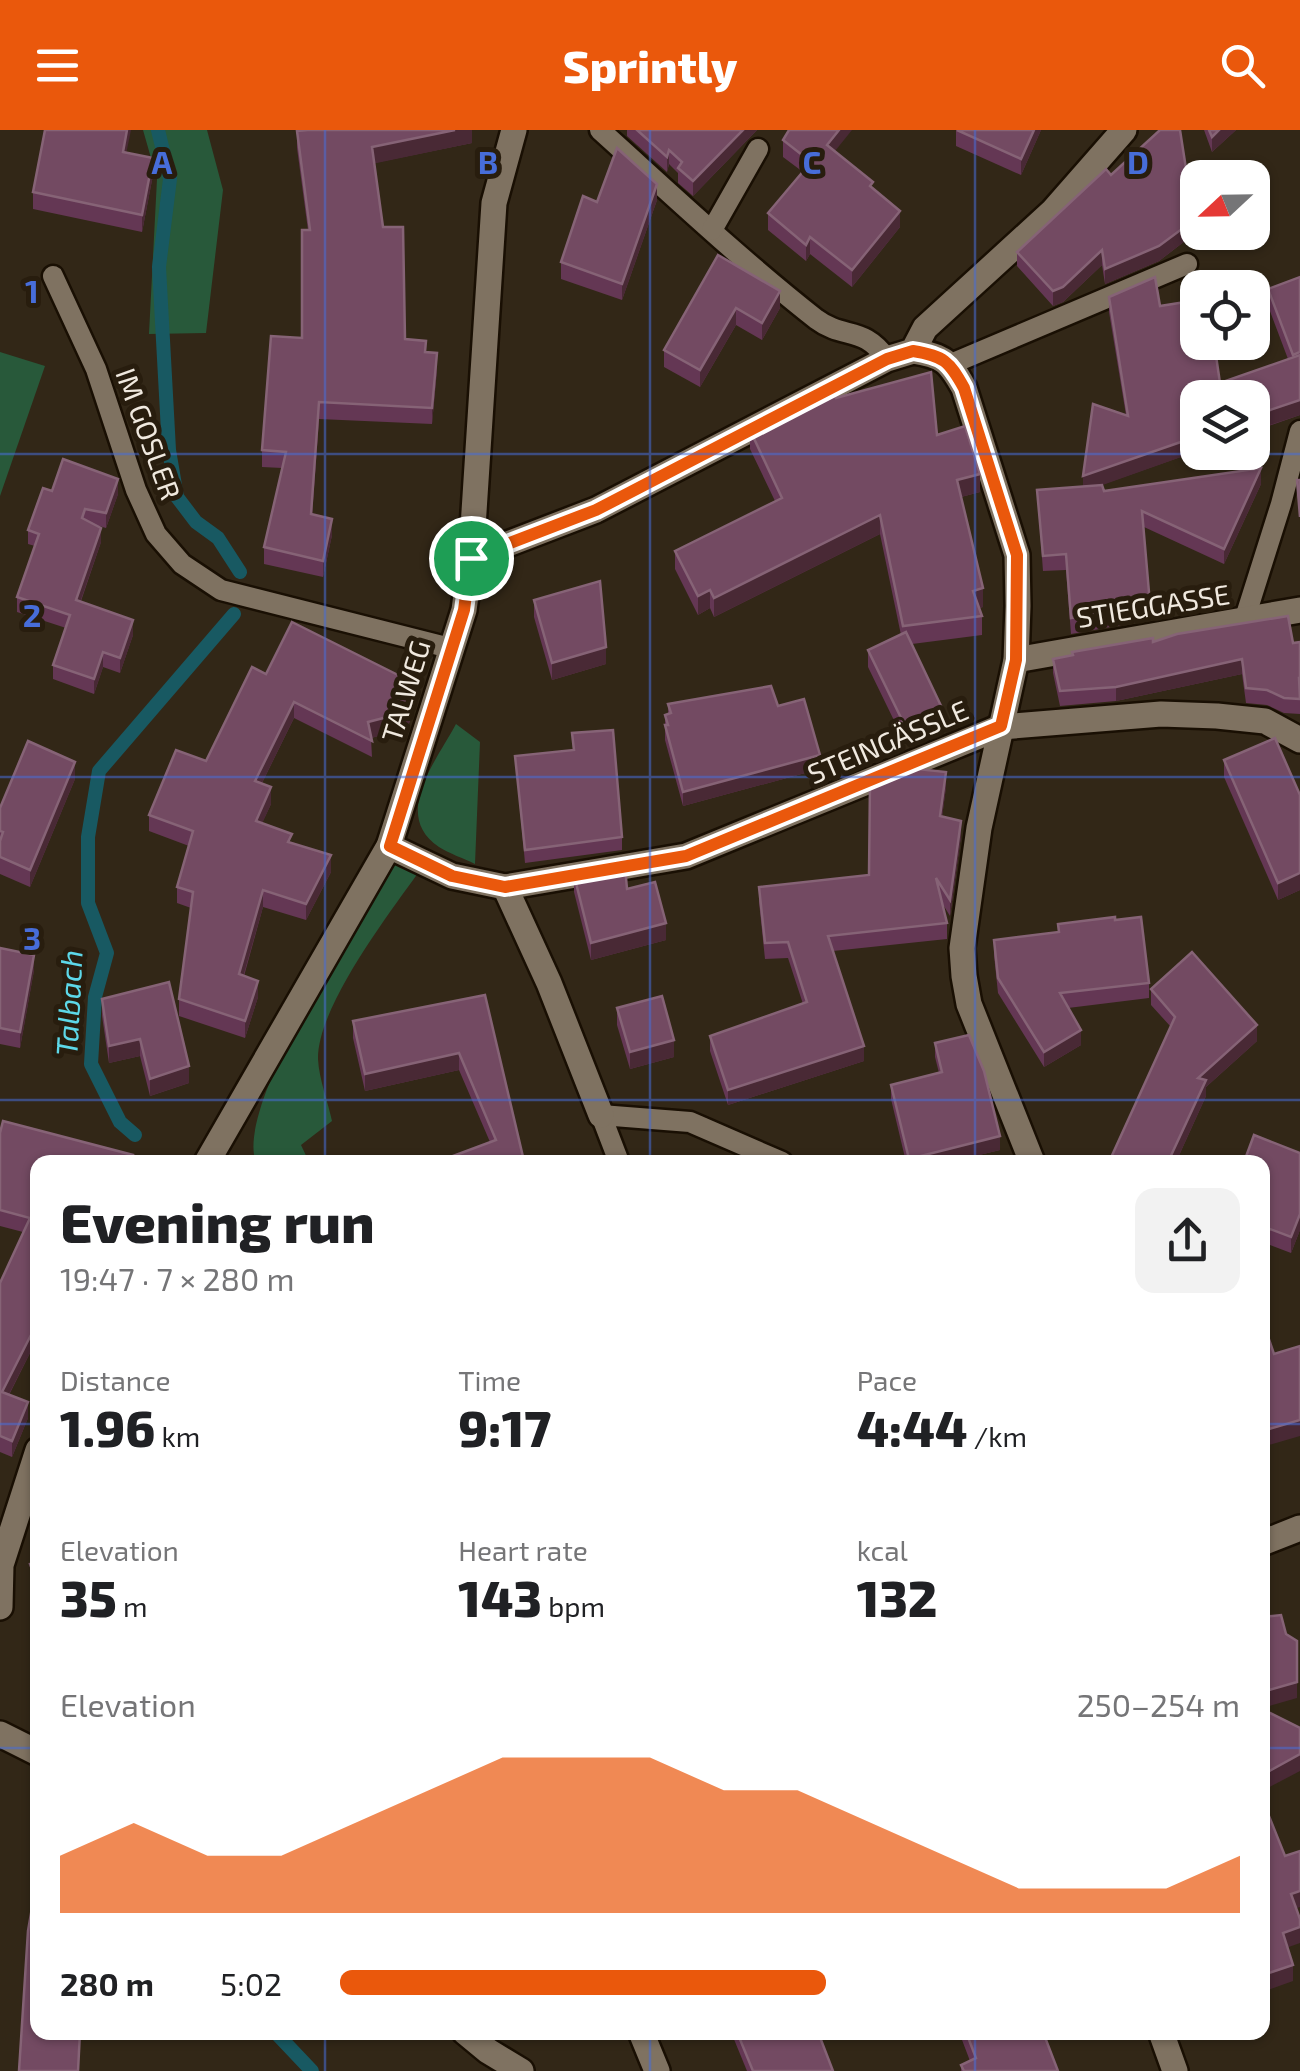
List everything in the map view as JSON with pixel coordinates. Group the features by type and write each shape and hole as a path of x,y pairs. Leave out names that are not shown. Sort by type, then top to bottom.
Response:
{"street":[{"name":"TALWEG","path":"212,1155 390,846 464,610 471,558 494,203 514,130"},
{"path":"913,351 925,328 1053,211 1124,130"},
{"path":"471,558 596,510 887,359 913,351 934,354 951,364 964,388 1017,555 1016,660 979,828 962,948 964,976 969,1004 1029,1155"},
{"name":"STIEGGASSE","path":"1016,660 1300,610"},
{"name":"STEINGÄSSLE","path":"390,846 452,876 505,887 686,856 1001,726 1145,714 1217,716 1265,721 1300,740"},
{"path":"505,887 602,1115"},
{"path":"0,1607 1,1566 30,1475"},
{"path":"1270,1541 1300,1528"},
{"path":"0,1734 30,1748"},
{"path":"474,2040 521,2071"},
{"path":"645,2040 657,2071"},
{"path":"1165,2040 1175,2071"}],"lane":[{"path":"600,130 829,328 864,335 887,359"},
{"path":"712,230 758,149"},
{"path":"951,364 1187,264"},
{"name":"IM GOSLER","path":"53,276 96,369 136,490 156,534 182,564 220,590 450,648"},
{"path":"1244,621 1282,504 1300,432"},
{"path":"616,1155 602,1115 690,1122 766,1155"}],"green space":[{"path":"143,130 207,130 223,190 206,333 149,334 157,179"},
{"path":"0,352 45,366 0,496"},
{"path":"456,724 480,742 475,864 439,847 425,834 419,819 422,787"},
{"path":"391,859 418,873 356,963 329,1014 318,1059 332,1121 301,1145 306,1155 255,1155 254,1135 263,1099 329,965"}],"building":[{"path":"45,130 127,130 123,152 153,158 142,215 33,192"},
{"path":"455,130 372,147 383,227 403,227 405,339 426,341 425,352 437,353 432,408 319,402 311,514 332,519 323,561 264,547 286,452 262,450 271,336 302,338 302,230 310,230 297,131"},
{"path":"637,130 743,130 693,181 678,168 682,162 669,150 667,157"},
{"path":"789,130 839,130 827,145 873,182 870,186 900,211 852,270 810,237 806,245 768,213 811,162 783,140"},
{"path":"957,130 1034,130 1021,159"},
{"path":"1160,130 1180,130 1185,160 1180,160 1180,230 1159,246 1105,269 1102,250 1063,287 1053,291 1017,252 1106,169 1111,175"},
{"path":"617,148 657,184 622,284 561,262 583,196 597,202"},
{"path":"718,255 780,291 762,323 736,308 700,370 664,350"},
{"path":"1155,277 1160,306 1180,303 1180,360 1217,360 1220,380 1180,380 1180,442 1083,476 1093,404 1128,416 1109,297"},
{"path":"1300,277 1300,352 1293,355 1270,294 1270,288"},
{"path":"1300,355 1300,400 1270,410 1270,380 1229,380"},
{"path":"931,372 937,435 965,426 980,474 957,480 983,588 973,591 982,616 903,626 880,515 714,598 710,590 698,596 675,551 782,498 750,430 831,388 836,398"},
{"path":"63,459 118,479 106,513 85,509 82,518 101,528 76,600 133,620 120,658 103,652 94,679 53,665 70,615 17,597 39,534 28,530 43,488 52,491"},
{"path":"1260,470 1224,549 1142,511 1150,604 1071,618 1066,554 1043,556 1037,490 1102,485 1104,491"},
{"path":"600,581 606,647 552,663 534,600"},
{"path":"1288,616 1293,643 1300,642 1300,699 1246,688 1242,659 1116,687 1060,691 1053,659 1073,655 1072,652 1153,638 1153,642 1177,634"},
{"path":"292,622 418,685 407,712 368,722 372,741 294,702 255,781 271,787 256,821 292,834 288,842 331,855 306,904 263,890 239,974 258,981 245,1021 179,999 193,892 177,887 193,831 149,815 176,750 206,761 252,667 266,674"},
{"path":"906,632 942,708 905,726 868,650"},
{"path":"771,686 778,706 804,699 820,755 683,792 665,725 665,715 671,713 668,704"},
{"path":"613,730 622,837 525,850 515,756 574,750 572,733"},
{"path":"1275,738 1300,795 1300,873 1278,883 1224,760"},
{"path":"28,741 75,762 30,870 0,857 0,808"},
{"path":"908,768 946,772 940,816 961,821 950,900 936,878 947,923 828,936 864,1046 728,1090 710,1036 807,1002 788,942 765,943 759,887 869,875 870,783"},
{"path":"625,866 627,889 655,882 666,923 591,943 574,875"},
{"path":"1141,917 1149,983 1060,993 1081,1030 1044,1052 998,978 994,940 1059,932 1058,924"},
{"path":"0,948 34,955 20,1032 0,1028"},
{"path":"1192,952 1257,1025 1198,1078 1206,1080 1171,1155 1112,1155 1175,1017 1151,989"},
{"path":"169,982 189,1066 150,1079 140,1039 109,1046 102,999"},
{"path":"485,995 523,1155 456,1155 496,1140 459,1053 365,1074 353,1021"},
{"path":"662,996 674,1040 630,1052 617,1008"},
{"path":"969,1035 984,1071 1000,1136 925,1155 908,1155 891,1085 942,1072 935,1043"},
{"path":"3,1121 133,1155 30,1155 30,1218 0,1210"},
{"path":"1254,1135 1300,1153 1300,1214 1291,1237 1270,1229 1270,1155 1247,1155"},
{"path":"30,1218 30,1337 2,1392 28,1402 12,1441 0,1436 0,1283"},
{"path":"1270,1342 1274,1354 1300,1346 1300,1420 1270,1429"},
{"path":"1281,1615 1286,1634 1297,1641 1297,1682 1270,1690 1270,1616"},
{"path":"1270,1713 1300,1728 1300,1754 1270,1771"},
{"path":"1270,1818 1285,1856 1300,1851 1300,1891 1291,1894 1300,1927 1283,1933 1293,1965 1270,1973"},
{"path":"30,1919 30,2040 80,2040 78,2071 19,2071"},
{"path":"740,2040 821,2040 833,2071 753,2071"},
{"path":"969,2040 1046,2040 1058,2071 964,2071 961,2065 976,2058"}],"waterway":[{"name":"Talbach","path":"158,130 170,179 159,267 169,450 177,497 196,522 218,538 240,572"},
{"name":"Talbach","path":"135,1135 120,1122 91,1064 95,997 107,953 88,903 88,837 99,771 234,614"},
{"name":"Talbach","path":"283,2040 312,2071"}],"route":[{"path":"913,351 934,354 951,364 964,388 1017,555 1016,660 1001,726 686,856 505,887 452,876 390,846 464,610 471,558 596,510 887,359 913,351"}]}
